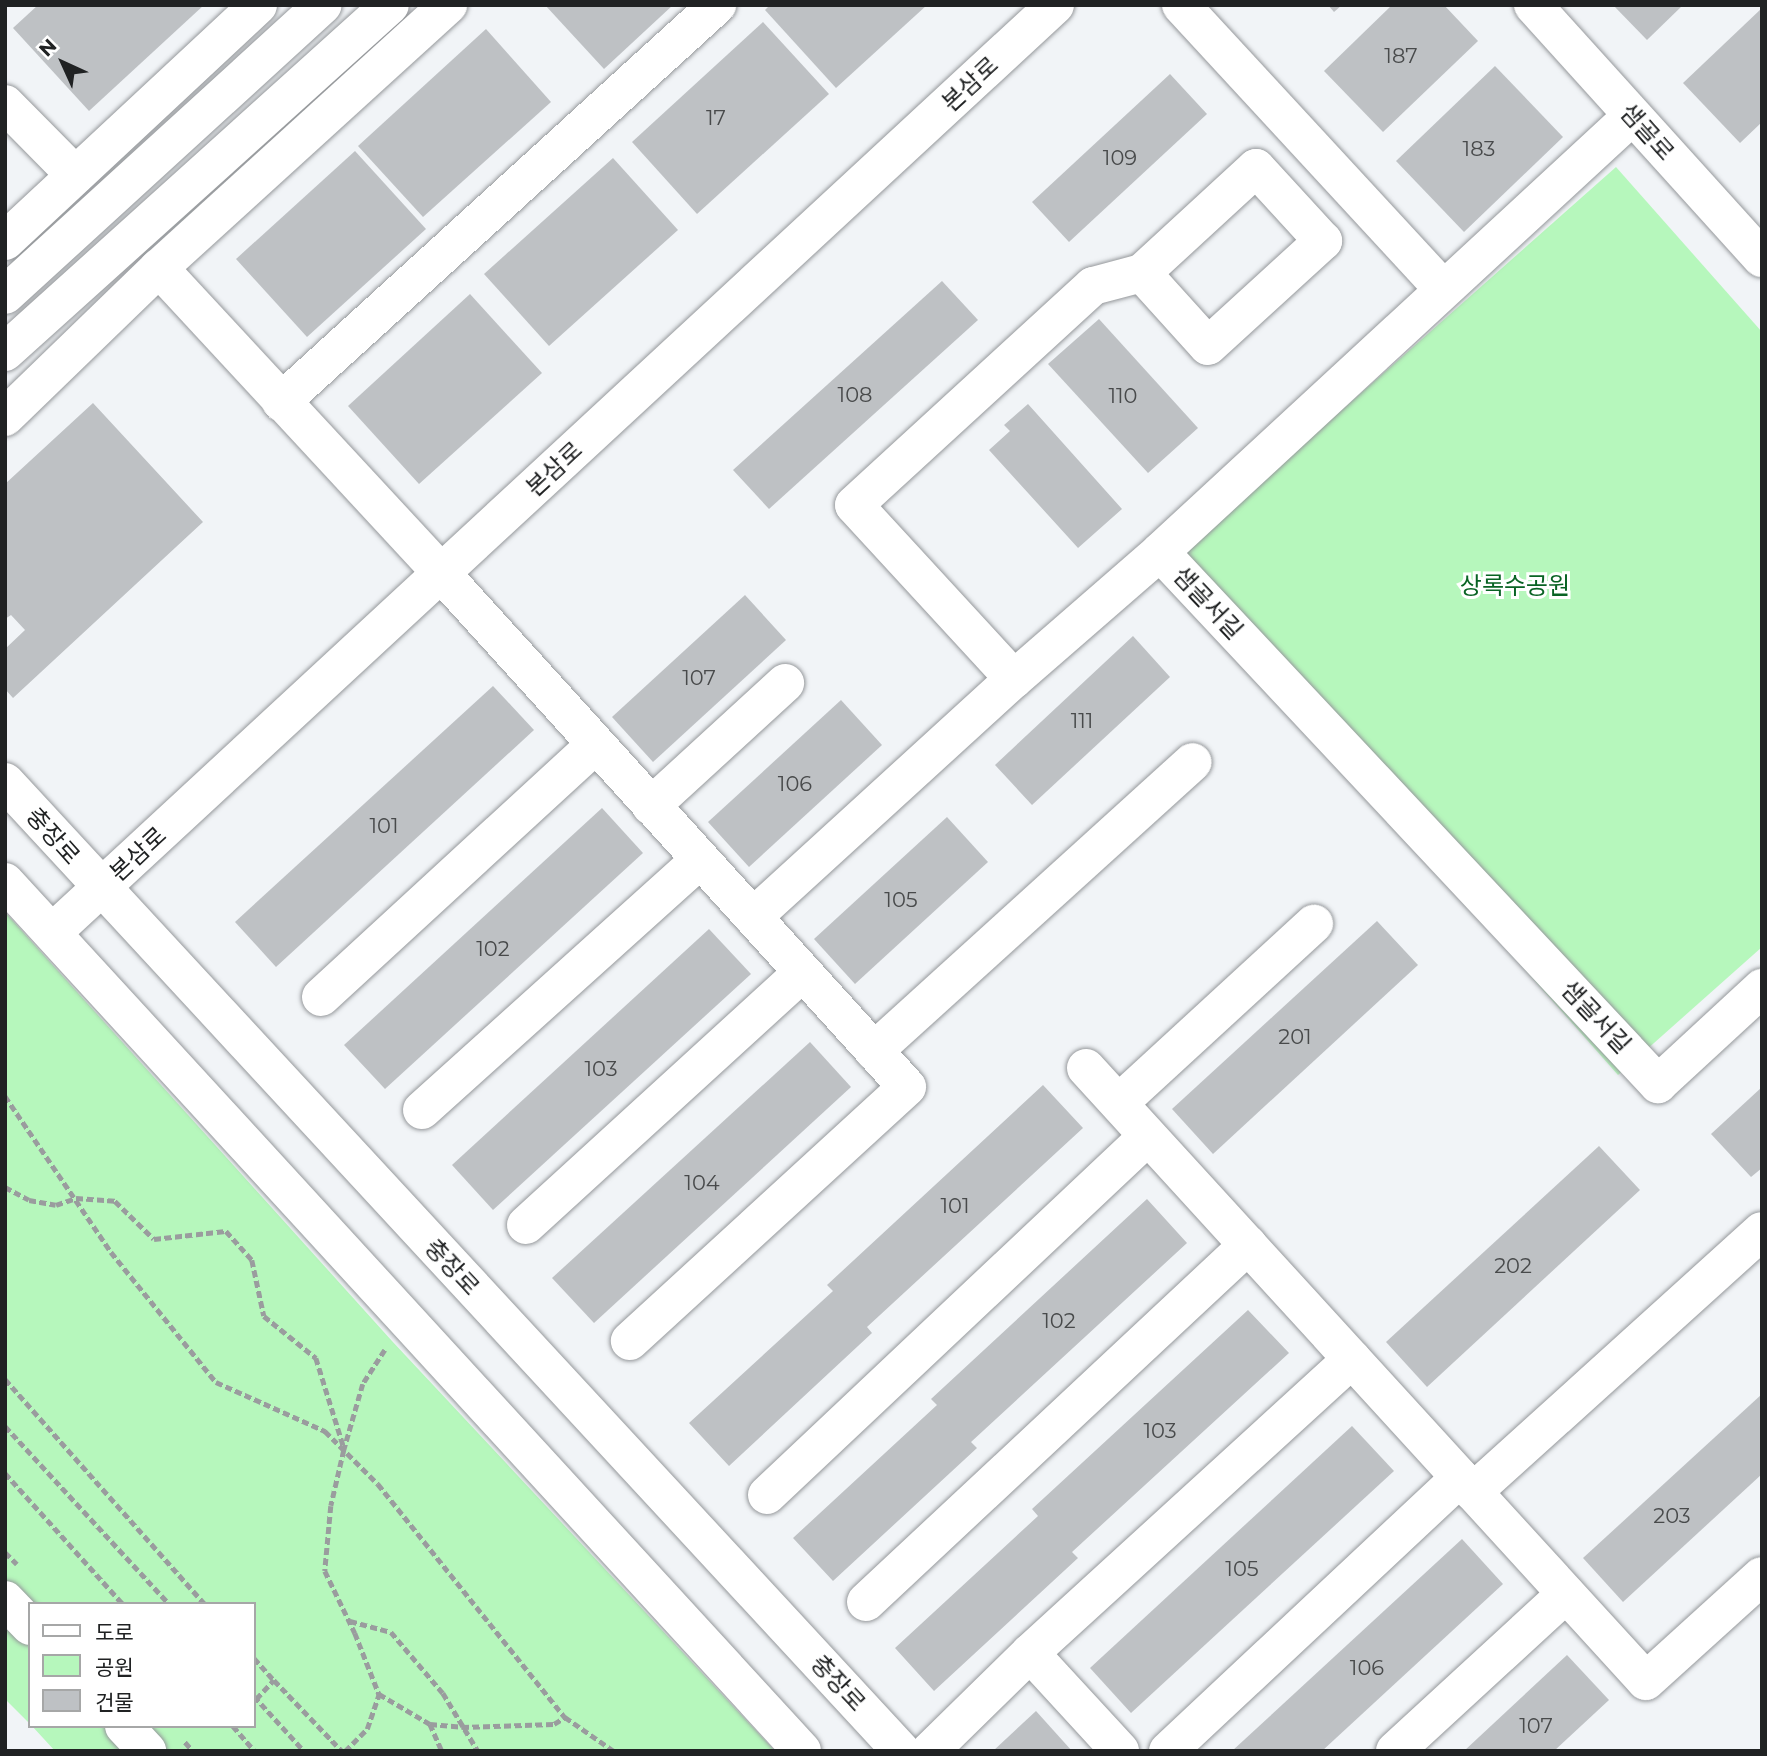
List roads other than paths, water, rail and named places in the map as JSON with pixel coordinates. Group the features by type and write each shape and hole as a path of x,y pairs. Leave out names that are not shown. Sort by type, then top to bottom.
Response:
{"street":[{"path":"5,240 258,5"},
{"path":"5,296 323,5"},
{"path":"5,352 390,5"},
{"path":"5,417 159,268 448,5"},
{"path":"281,402 717,5"},
{"name":"본삼로","path":"53,932 1055,5"},
{"path":"1181,5 1442,288"},
{"name":"샘골로","path":"1533,5 1762,258"},
{"path":"5,104 75,175"},
{"name":"샘골서길","path":"1632,116 1442,288 1160,552 1658,1084 1762,988"},
{"path":"1014,679 855,505 1093,286 1142,274 1256,168 1323,241 1208,346 1142,274"},
{"path":"159,268 442,574 907,1087 629,1341"},
{"path":"752,917 1014,679 1160,552"},
{"path":"651,806 785,683"},
{"path":"321,997 595,745"},
{"path":"874,1051 1193,762"},
{"name":"충장로","path":"5,782 101,889 901,1751"},
{"path":"422,1110 700,860"},
{"path":"5,882 412,1322 802,1751"},
{"path":"1119,1103 1314,924"},
{"path":"526,1225 802,972"},
{"path":"1086,1068 1646,1681 1762,1576"},
{"path":"767,1495 1148,1136"},
{"path":"1168,1751 1466,1485 1762,1231"},
{"path":"866,1602 1248,1245"},
{"path":"930,1751 1030,1653 1352,1359"},
{"path":"1395,1751 1566,1594"},
{"path":"5,1600 28,1624"},
{"path":"1030,1653 1120,1751"},
{"path":"126,1728 147,1751"}],"park label":[{"name":"상록수공원","path":"1515,586"}]}
